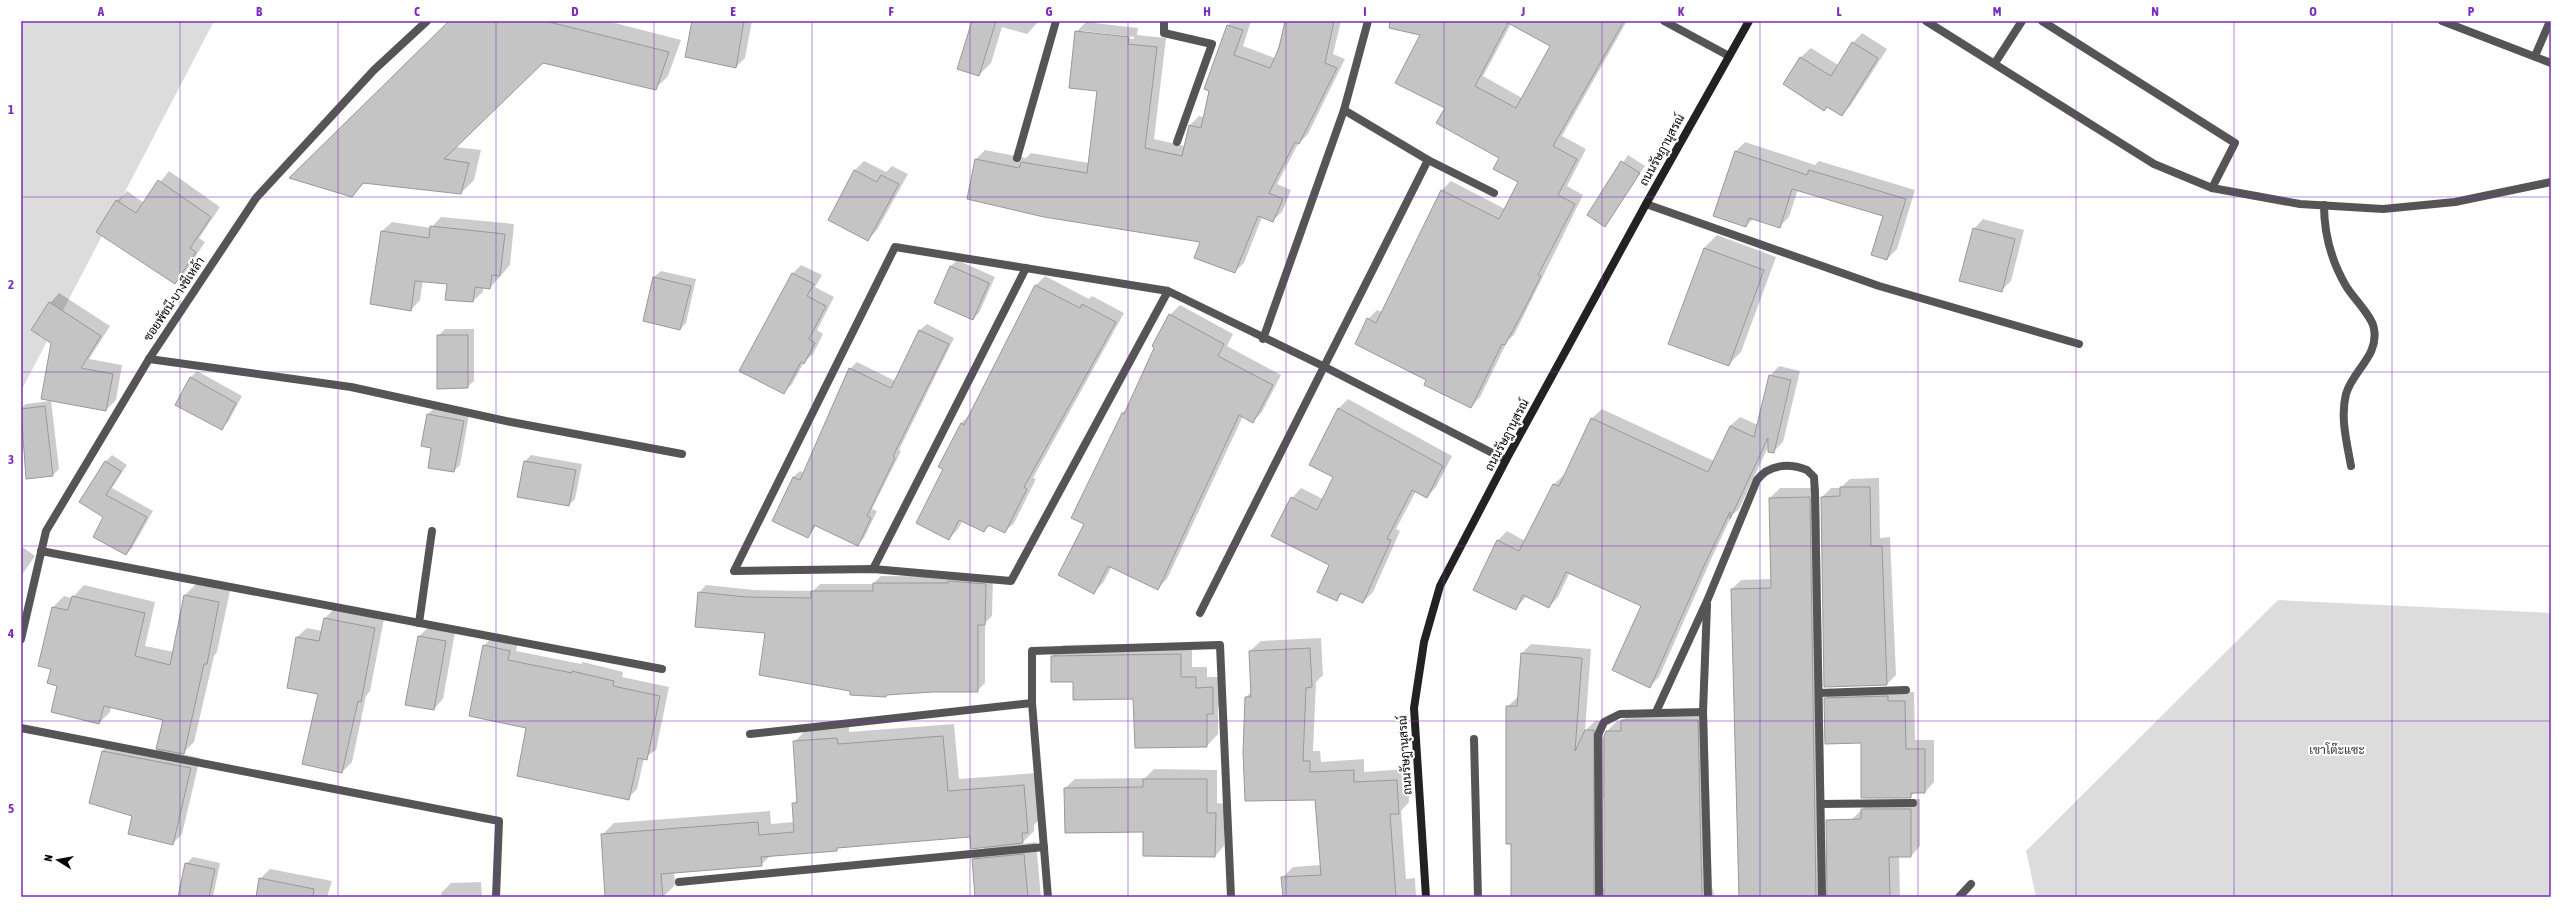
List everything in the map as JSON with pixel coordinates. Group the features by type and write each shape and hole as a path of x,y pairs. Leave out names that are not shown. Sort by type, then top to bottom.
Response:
{"street":[{"name":"ซอยพัชนี-บางชีเหล้า","path":"21,635 46,531 149,359 256,198 374,70 427,21"},
{"path":"1017,158 1056,21"},
{"path":"1164,21 1164,33 1212,44 1177,142"},
{"path":"1263,339 1344,110 1368,21"},
{"path":"1664,21 1728,56"},
{"name":"ถนนรัษฎานุสรณ์","path":"1426,897 1414,708 1424,642 1440,586 1506,460 1646,204 1728,56 1750,21"},
{"path":"1926,21 2154,164 2212,188 2300,204 2383,209 2455,202 2551,182"},
{"path":"1995,63 2022,21"},
{"path":"2042,21 2235,143 2212,188"},
{"path":"2442,21 2551,63"},
{"path":"2535,56 2550,21"},
{"path":"1344,110 1428,160 1494,193"},
{"path":"1200,613 1428,160"},
{"path":"1646,204 1879,286 2079,344"},
{"path":"2324,205 2324,224 2333,257 2346,286 2374,327 2375,342 2370,357 2356,372 2346,394 2343,420 2351,466"},
{"path":"1168,291 1011,581 873,569 734,571 895,247 1168,291 1263,339 1323,366 1506,460"},
{"path":"873,569 1026,268"},
{"path":"149,359 351,387 511,422 682,454"},
{"path":"1656,712 1707,601 1757,480 1764,470 1771,466 1807,470 1814,477 1815,494 1822,897"},
{"path":"419,623 432,532"},
{"path":"41,551 662,669"},
{"path":"1707,601 1703,712 1708,897"},
{"path":"1048,897 1032,703 1032,651 1220,645 1231,897"},
{"path":"1819,693 1906,690"},
{"path":"750,734 1032,703"},
{"path":"1599,897 1598,735 1604,722 1610,717 1620,714 1703,712"},
{"path":"21,728 499,821 496,897"},
{"path":"1474,739 1478,897"},
{"path":"1821,804 1913,802"},
{"path":"679,882 1044,847"},
{"path":"1959,897 1971,884"}],"green space":[{"path":"21,21 214,21 21,391"},
{"name":"เขาโต๊ะแซะ","path":"2278,600 2551,613 2551,897 2036,897 2026,851"}],"building":[{"path":"449,21 545,21 669,52 656,90 543,63 444,159 469,163 461,194 363,183 352,197 289,178"},
{"path":"692,21 744,21 736,68 685,57"},
{"path":"972,21 996,21 979,76 957,69"},
{"path":"1285,21 1334,21 1325,63 1337,68 1299,144 1295,142 1269,193 1283,199 1273,222 1258,216 1235,273 1194,258 1200,242 1044,217 967,199 975,159 1019,168 1021,162 1087,173 1097,91 1069,88 1075,31 1129,37 1128,44 1157,47 1145,148 1182,156 1189,125 1201,128 1209,91 1204,89 1227,25 1243,30 1234,55 1270,68 1279,48"},
{"path":"1390,21 1624,21 1553,146 1577,159 1558,195 1575,204 1538,275 1541,276 1525,308 1505,345 1502,344 1471,408 1424,385 1426,380 1355,344 1367,318 1376,323 1441,190 1499,219 1518,182 1493,169 1499,158 1436,123 1445,108 1395,83 1420,35 1389,28","holes":["1508,23 1550,46 1516,108 1475,86"]},
{"path":"1852,42 1878,58 1842,116 1827,107 1824,111 1783,84 1800,57 1831,76"},
{"path":"1735,151 1807,175 1809,170 1906,199 1887,260 1871,255 1883,216 1792,189 1780,228 1749,218 1746,227 1713,216"},
{"path":"1621,161 1640,173 1605,227 1587,215"},
{"path":"854,170 877,182 881,175 899,184 868,241 828,220"},
{"path":"158,180 211,217 190,248 196,252 175,284 96,232 116,200 136,213"},
{"path":"430,226 505,234 500,276 492,275 490,289 475,287 473,302 445,300 447,284 415,281 411,311 370,304 381,231 429,238"},
{"path":"1973,228 2015,239 2002,292 1959,281"},
{"path":"1704,248 1764,270 1729,366 1668,344"},
{"path":"950,266 989,283 973,320 934,303"},
{"path":"792,273 814,284 807,296 826,306 809,339 815,343 804,364 801,362 784,394 739,371"},
{"path":"653,277 691,286 680,330 643,321"},
{"path":"1035,285 1080,308 1082,304 1116,322 1024,487 1027,489 1005,533 988,525 984,532 959,520 949,540 916,523 943,469 938,467 961,423 964,425"},
{"path":"49,302 101,336 81,368 113,374 106,411 41,399 51,343 31,330"},
{"path":"1169,314 1224,344 1218,356 1273,385 1253,423 1239,415 1158,590 1108,566 1094,594 1058,575 1084,524 1071,518 1122,413 1124,414 1154,348 1152,346"},
{"path":"919,330 949,344 893,456 895,458 867,516 871,518 858,546 814,525 808,538 772,521 793,477 800,480 849,368 891,388"},
{"path":"437,335 468,335 468,388 437,389"},
{"path":"1769,375 1791,380 1774,453 1768,452 1768,438 1730,519 1730,512 1704,566 1650,688 1612,670 1641,606 1566,572 1549,608 1523,595 1516,610 1473,590 1497,540 1519,551 1553,484 1559,486 1591,418 1708,472 1730,426 1754,437"},
{"path":"190,377 236,403 222,430 175,405"},
{"path":"45,406 53,476 26,479 21,409"},
{"path":"1338,408 1443,466 1427,498 1412,490 1387,539 1391,540 1363,603 1340,593 1337,601 1317,592 1329,565 1271,536 1291,497 1317,510 1333,477 1309,465"},
{"path":"427,414 464,421 454,472 428,468 431,448 421,446"},
{"path":"105,461 121,471 106,495 147,517 126,555 93,537 103,517 79,502"},
{"path":"524,461 576,470 569,506 517,497"},
{"path":"1840,487 1870,487 1871,546 1882,546 1887,685 1824,687 1821,497 1840,496"},
{"path":"1810,497 1816,897 1739,897 1731,589 1771,588 1769,498"},
{"path":"948,581 986,584 985,625 978,625 978,692 933,692 886,695 886,697 850,695 850,691 759,675 765,633 695,627 698,592 746,597 811,598 811,591 873,591 873,583 948,583"},
{"path":"184,595 219,602 207,664 204,664 184,754 156,749 163,720 104,706 99,724 51,712 57,686 47,683 51,669 38,666 52,607 68,610 72,596 145,613 135,656 170,665"},
{"path":"324,618 375,628 361,702 358,701 342,773 302,764 318,694 287,688 296,637 319,641"},
{"path":"418,636 446,641 434,710 405,705"},
{"path":"483,645 510,651 508,660 572,673 572,671 614,681 613,686 660,696 647,760 638,758 629,800 517,776 526,728 469,716"},
{"path":"1310,648 1312,687 1306,688 1303,761 1310,761 1310,772 1354,770 1354,782 1397,780 1399,814 1390,814 1396,897 1283,897 1281,877 1321,875 1315,800 1245,801 1243,752 1245,697 1251,697 1249,651"},
{"path":"1521,653 1582,658 1575,751 1585,730 1594,730 1594,897 1511,897 1511,844 1506,844 1506,706 1517,706"},
{"path":"1181,654 1181,677 1196,677 1196,688 1213,687 1213,714 1207,714 1207,747 1135,748 1133,699 1073,700 1073,682 1051,682 1051,656"},
{"path":"1888,696 1888,701 1905,701 1906,749 1925,749 1925,793 1911,793 1911,798 1861,798 1861,743 1825,744 1824,698"},
{"path":"1621,720 1698,720 1702,897 1604,897 1604,736 1606,731 1621,731"},
{"path":"943,736 948,791 1024,785 1028,833 1022,833 1023,843 971,849 970,837 837,848 837,851 761,857 762,866 661,874 663,897 605,897 601,834 758,822 759,835 794,832 792,803 797,803 793,741 837,738 838,744"},
{"path":"102,751 191,768 173,845 128,834 132,816 89,803"},
{"path":"1143,779 1207,779 1207,813 1216,813 1215,857 1143,856 1143,832 1065,833 1064,788 1143,787"},
{"path":"1861,809 1911,809 1911,857 1889,857 1890,897 1827,897 1826,820 1861,819"},
{"path":"1024,854 1028,897 975,897 972,859"},
{"path":"185,863 215,869 209,897 178,897"},
{"path":"259,878 314,889 313,897 256,897"}]}
